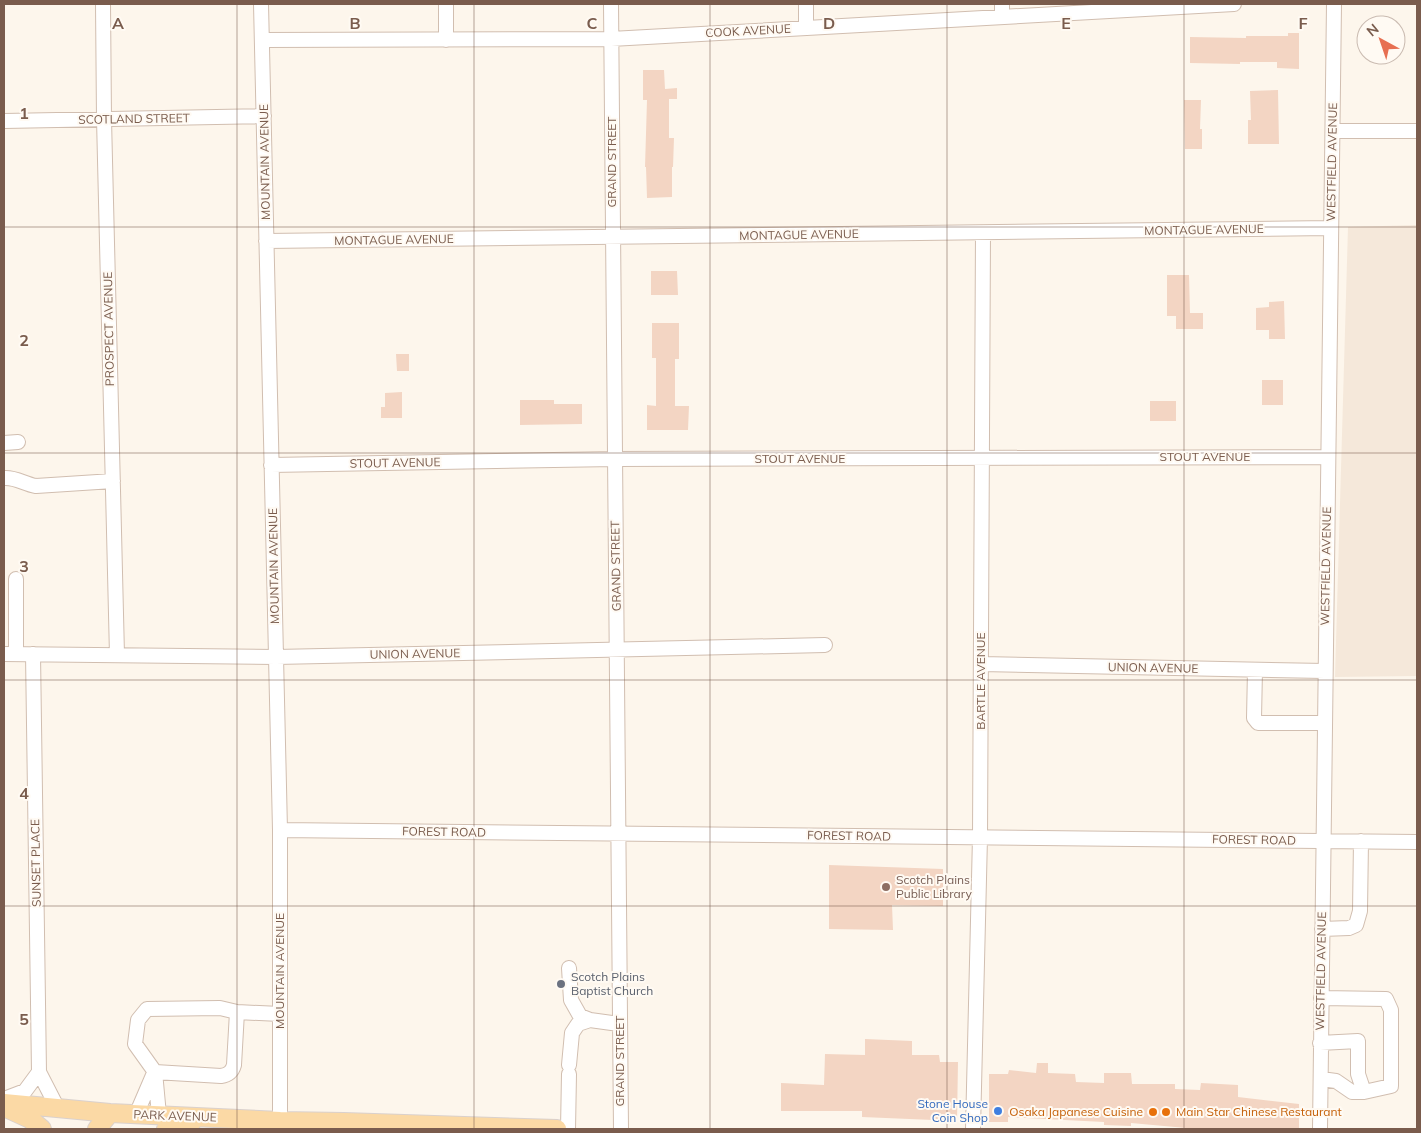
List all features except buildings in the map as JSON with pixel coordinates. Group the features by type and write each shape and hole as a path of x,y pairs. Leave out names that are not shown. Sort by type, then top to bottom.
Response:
{"main road":[{"name":"PARK AVENUE","path":"4,1105 58,1109 112,1121 136,1115 162,1122 208,1117 280,1125 557,1129"},
{"path":"4,1105 30,1119 42,1129"},
{"path":"97,1129 112,1121"}],"street":[{"name":"PROSPECT AVENUE","path":"103,4 117,655"},
{"name":"MOUNTAIN AVENUE","path":"261,4 280,830 280,1125"},
{"path":"446,4 446,40"},
{"name":"GRAND STREET","path":"611,4 620,1129"},
{"path":"806,4 806,28"},
{"name":"COOK AVENUE","path":"262,40 611,39 806,28 1002,10 1234,4"},
{"name":"WESTFIELD AVENUE","path":"1320,1129 1334,4"},
{"name":"SCOTLAND STREET","path":"4,121 264,116"},
{"path":"1333,131 1417,131"},
{"name":"MONTAGUE AVENUE","path":"266,242 1331,228"},
{"name":"BARTLE AVENUE","path":"973,1129 980,837 983,233"},
{"name":"STOUT AVENUE","path":"271,465 615,460 1328,457"},
{"path":"4,478 11,478 27,485 36,486 113,482"},
{"path":"10,654 16,579"},
{"name":"UNION AVENUE","path":"10,654 276,657 826,645"},
{"name":"SUNSET PLACE","path":"33,654 39,1072 58,1109"},
{"name":"UNION AVENUE","path":"981,664 1325,671"},
{"path":"1255,670 1254,718 1258,723 1324,722"},
{"name":"FOREST ROAD","path":"280,830 1417,842"},
{"path":"1322,929 1349,928 1356,924 1360,911 1361,841"},
{"path":"569,968 571,1000 580,1016 590,1020 620,1024"},
{"path":"1321,998 1386,999 1391,1010 1391,1086 1364,1092 1352,1092 1336,1081 1321,1079"},
{"path":"162,1122 155,1072 135,1044 138,1020 147,1009 220,1008 237,1012 280,1014"},
{"path":"155,1072 221,1076 230,1073 234,1065 237,1012"},
{"path":"568,1129 572,1033 578,1024 590,1020"},
{"path":"1320,1042 1358,1041 1358,1074 1364,1092"},
{"path":"4,1099 25,1091 39,1072"},
{"path":"136,1115 155,1072"}],"shaded area":[{"path":"1417,225 1417,676 1335,677 1348,227"}],"place":[{"name":"Scotch Plains Public Library","path":"886,887"},
{"name":"Scotch Plains Baptist Church","path":"561,984"},
{"name":"Stone House Coin Shop","path":"998,1111"},
{"name":"Osaka Japanese Cuisine","path":"1153,1112"},
{"name":"Main Star Chinese Restaurant","path":"1166,1112"}]}
